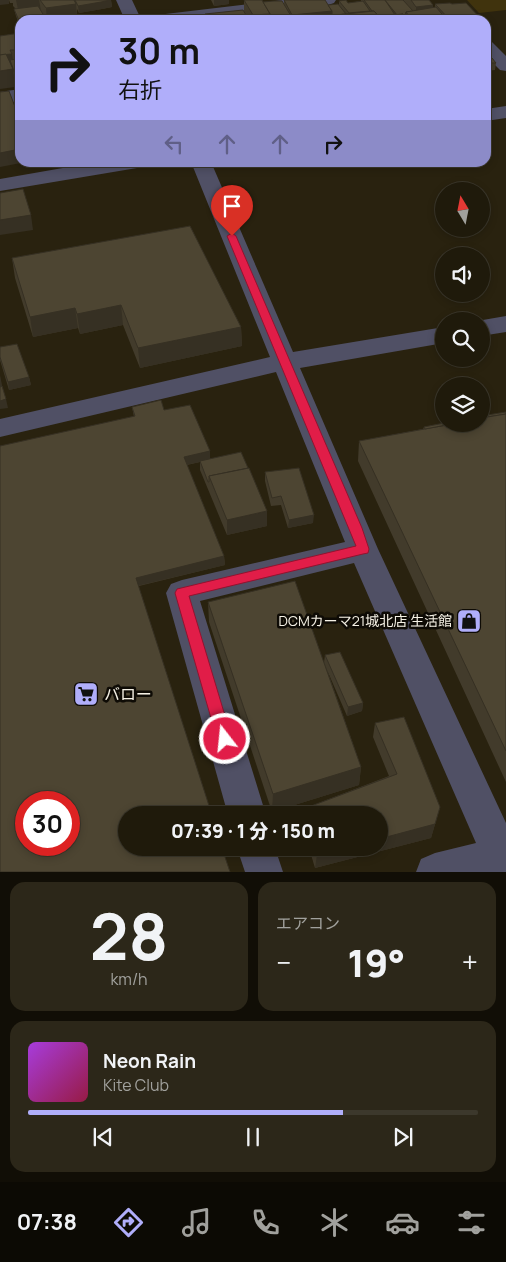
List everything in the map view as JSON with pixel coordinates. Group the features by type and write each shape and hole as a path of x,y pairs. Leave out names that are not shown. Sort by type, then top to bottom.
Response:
{"street":[{"path":"124,0 132,15"},
{"path":"192,15 328,0"},
{"path":"491,51 506,66"},
{"path":"0,98 15,96"},
{"path":"491,114 506,112"},
{"path":"0,185 107,167"},
{"path":"203,167 284,362 356,528 363,549 505,858 435,872"},
{"path":"490,327 506,324"},
{"path":"0,428 284,362 435,337"},
{"path":"244,806 182,593 363,549"},
{"path":"259,856 264,872"}],"shaded area":[{"path":"467,0 506,0 506,10 479,13"}],"building":[{"path":"40,0 74,0 76,4 46,8"},
{"path":"75,0 110,0 78,6"},
{"path":"244,0 262,0 270,14 253,15"},
{"path":"284,0 325,0 332,11 292,15"},
{"path":"346,0 348,3 363,1 370,11 349,13 339,1"},
{"path":"364,0 385,0 395,15 377,15"},
{"path":"385,0 403,0 413,11 406,12 405,15 397,15"},
{"path":"411,0 429,0 433,5 416,7"},
{"path":"282,1 290,15 271,15 263,2"},
{"path":"466,3 477,15 445,15 435,4"},
{"path":"338,4 346,14 333,15 328,5"},
{"path":"38,6 44,15 17,15 14,9"},
{"path":"436,7 443,15 408,15 406,12"},
{"path":"243,10 246,15 206,15"},
{"path":"374,11 378,15 336,15"},
{"path":"15,34 15,50 10,50 12,54 0,55 0,36"},
{"path":"6,54 13,69 0,71 0,55"},
{"path":"15,59 15,74 10,60"},
{"path":"9,91 15,107 15,150 0,153 0,92"},
{"path":"23,189 31,215 0,220 0,193"},
{"path":"190,226 241,327 138,348 121,305 77,314 75,308 30,317 12,258"},
{"path":"17,344 29,377 8,382 0,357 0,347"},
{"path":"2,386 6,399 0,401 0,387"},
{"name":"バロー","path":"161,400 164,410 190,405 210,451 184,457 224,556 136,578 209,806 118,806 118,856 225,856 230,872 0,872 0,446 135,416 132,407"},
{"path":"506,412 506,414 490,417 490,415"},
{"name":"DCMカーマ21城北店 生活館","path":"506,414 506,751 359,441 435,427 435,432 490,432 490,417"},
{"path":"435,425 435,427 425,429 424,427"},
{"path":"241,452 248,468 209,476 208,482 200,461"},
{"path":"249,468 267,511 227,520 209,476"},
{"path":"299,468 314,515 289,520 281,496 272,498 265,472"},
{"path":"295,581 361,767 273,794 208,602"},
{"path":"340,652 363,703 348,707 325,655"},
{"path":"404,717 440,807 435,824 388,837 388,806 311,806 397,774 375,723"}],"place":[{"name":"DCMカーマ21城北店 生活館","path":"469,621"},
{"name":"バロー","path":"86,694"}],"route":[{"path":"225,739 182,593 363,549 356,528 232,236"}]}
